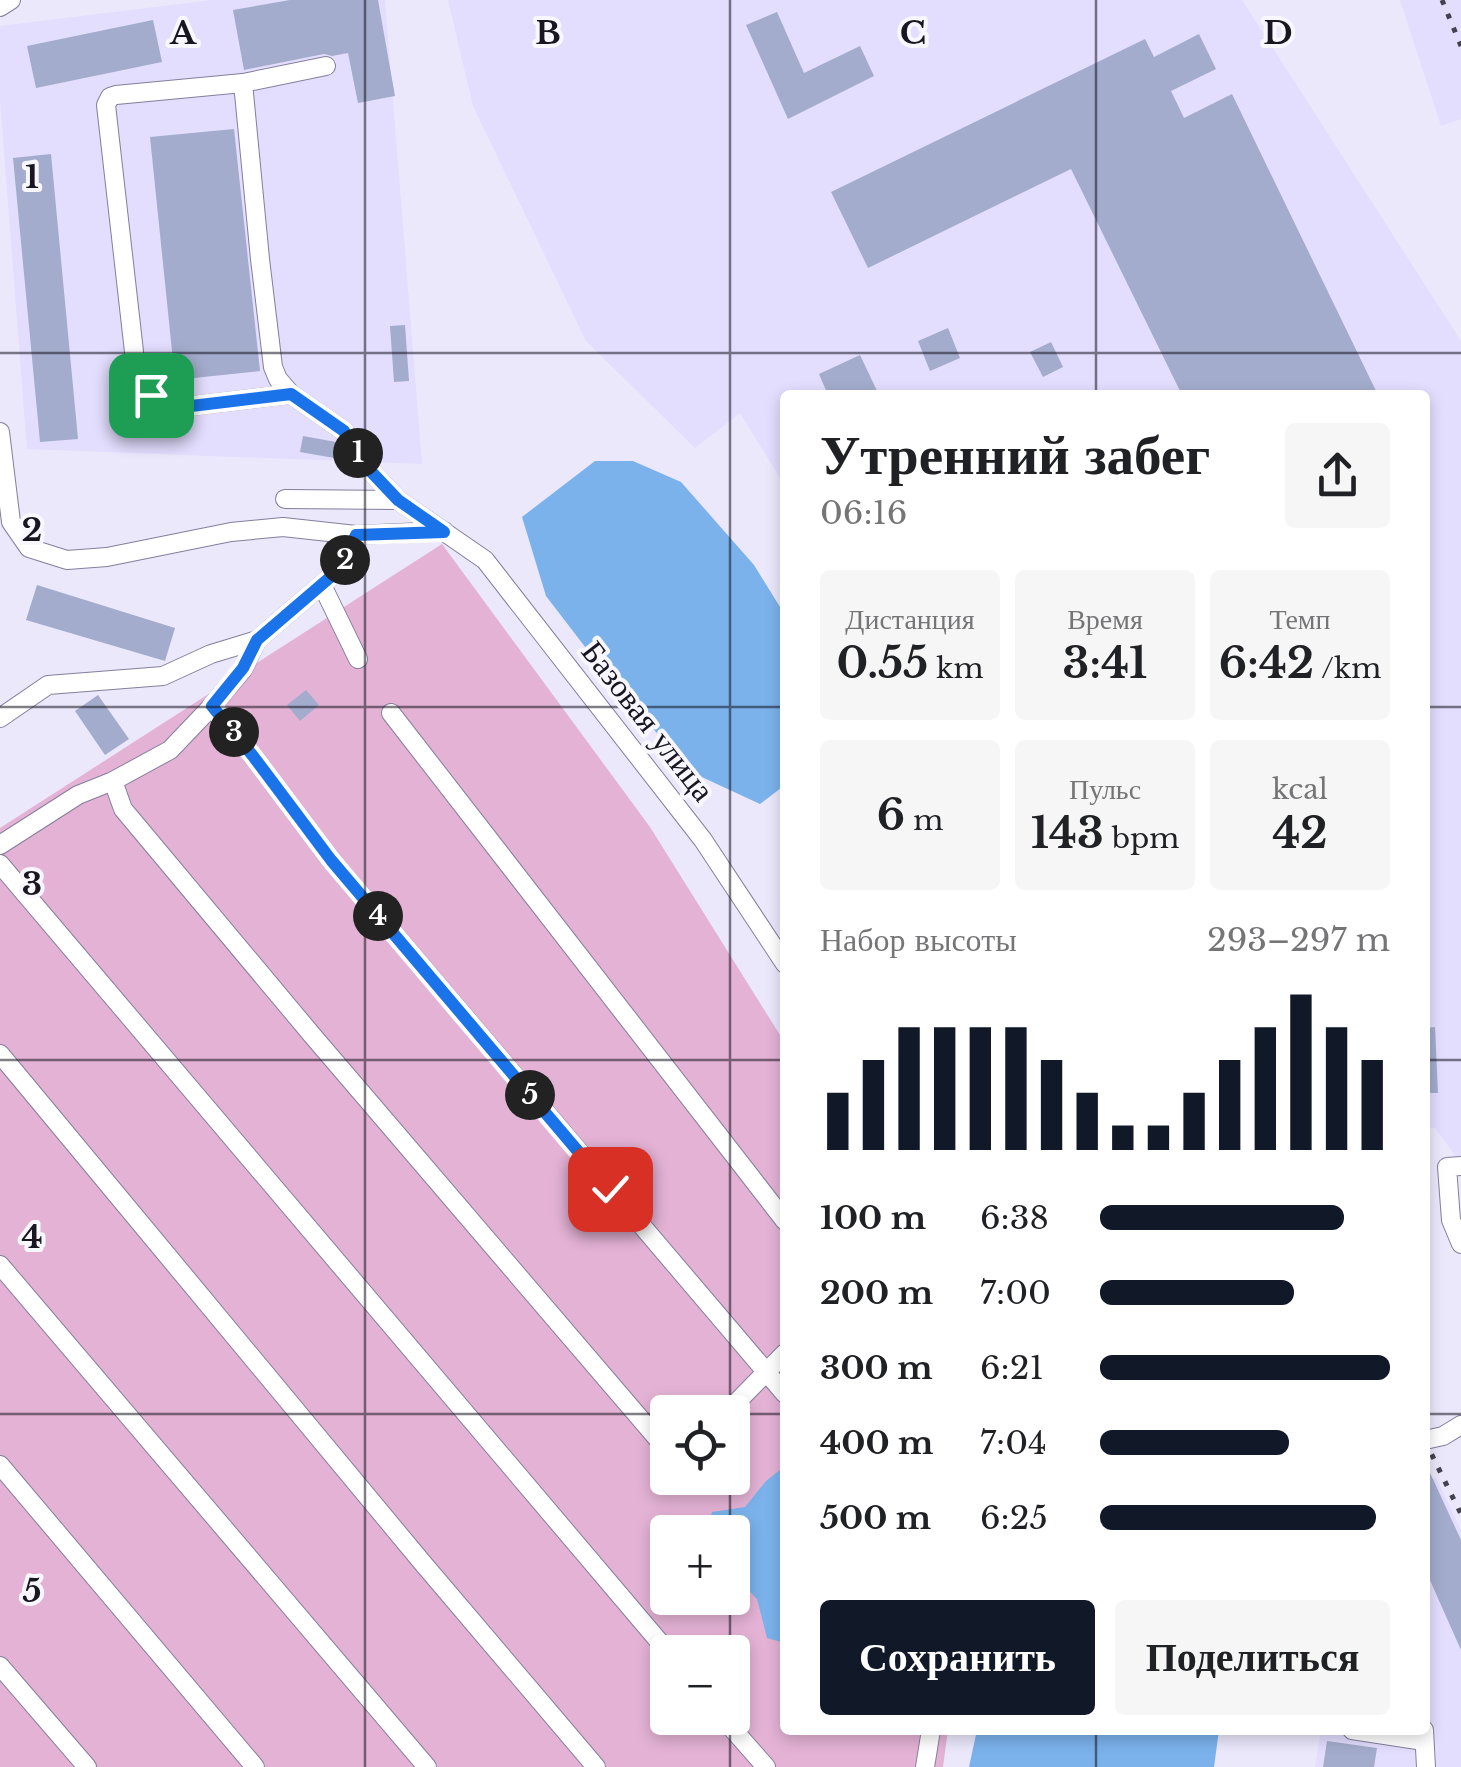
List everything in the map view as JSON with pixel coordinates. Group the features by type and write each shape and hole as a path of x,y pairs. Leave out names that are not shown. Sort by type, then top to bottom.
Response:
{"street":[{"path":"0,7 10,0"},
{"path":"291,394 172,406 151,395 137,378 106,105 116,94 243,84 326,66"},
{"path":"243,84 274,367 278,379 291,394"},
{"name":"Базовая улица","path":"291,394 344,431 362,462 398,500 485,560 703,840 780,956"},
{"path":"0,432 11,522 28,548 67,560 107,558 231,532 283,527 356,535 444,532"},
{"path":"285,498 398,500"},
{"path":"0,845 78,795 170,750 243,668 257,640 341,568 356,535"},
{"path":"322,585 358,659"},
{"path":"0,718 48,686 163,676 211,654 257,640"},
{"path":"212,706 331,860 780,1388"},
{"path":"391,712 780,1215"},
{"path":"113,781 123,809 650,1430"},
{"path":"0,864 654,1635"},
{"path":"0,1054 420,1562 596,1767"},
{"path":"1461,1166 1447,1167 1451,1220 1461,1244"},
{"path":"0,1265 427,1767"},
{"path":"744,1395 780,1359"},
{"path":"1430,1439 1461,1425"},
{"path":"0,1464 255,1767"},
{"path":"0,1666 87,1767"},
{"path":"738,1735 766,1767"},
{"path":"926,1767 930,1735"},
{"path":"1424,1735 1426,1767"}],"shaded area":[{"path":"212,0 385,0 422,464 27,449 0,100 0,26"},
{"path":"448,0 1242,0 1461,341 1461,1159 1435,1128 1430,1128 1430,390 780,390 780,478 740,413 695,448 586,341 473,106"},
{"path":"1400,0 1461,0 1461,119 1441,126"},
{"path":"442,544 650,827 780,1035 780,1735 947,1735 943,1767 0,1767 0,828"},
{"path":"1430,1477 1436,1478 1461,1530 1461,1767 1315,1767 1320,1735 1430,1735"}],"water":[{"path":"595,461 633,461 681,482 754,565 780,607 780,789 760,804 691,772 612,682 546,596 522,517"},
{"path":"780,1470 780,1642 767,1638 757,1599 750,1592 750,1515 711,1515 745,1507"},
{"path":"976,1735 1218,1735 1214,1767 969,1767"}],"building":[{"path":"290,0 378,0 395,96 358,103 348,53 244,70 233,10"},
{"path":"777,12 804,73 860,46 874,76 788,119 746,25"},
{"path":"153,20 162,62 36,88 27,46"},
{"path":"1199,34 1216,69 1171,91 1184,118 1232,94 1376,390 1180,390 1071,169 868,268 831,192 1145,39 1154,57"},
{"path":"234,129 260,371 175,380 150,137"},
{"path":"51,154 78,439 40,442 13,158"},
{"path":"405,325 409,381 394,382 390,326"},
{"path":"948,328 960,358 930,371 918,341"},
{"path":"1051,342 1063,367 1043,377 1030,352"},
{"path":"860,355 877,390 826,390 819,374"},
{"path":"136,397 142,413 118,416 117,399"},
{"path":"303,436 336,442 340,459 300,452"},
{"path":"37,585 175,628 165,661 26,620"},
{"path":"306,690 319,705 300,721 287,705"},
{"path":"98,695 129,739 105,755 75,711"},
{"path":"1435,1027 1438,1093 1430,1093 1430,1028"},
{"path":"1430,1473 1461,1540 1461,1650 1430,1580"},
{"path":"1327,1741 1377,1748 1374,1767 1323,1767"}],"railway":[{"path":"1442,0 1461,46"},
{"path":"1430,1451 1461,1514"}],"route":[{"path":"151,395 183,407 291,394 344,431 374,476 398,500 444,532 356,535 341,568 257,640 243,668 212,706 331,860 610,1189"}]}
